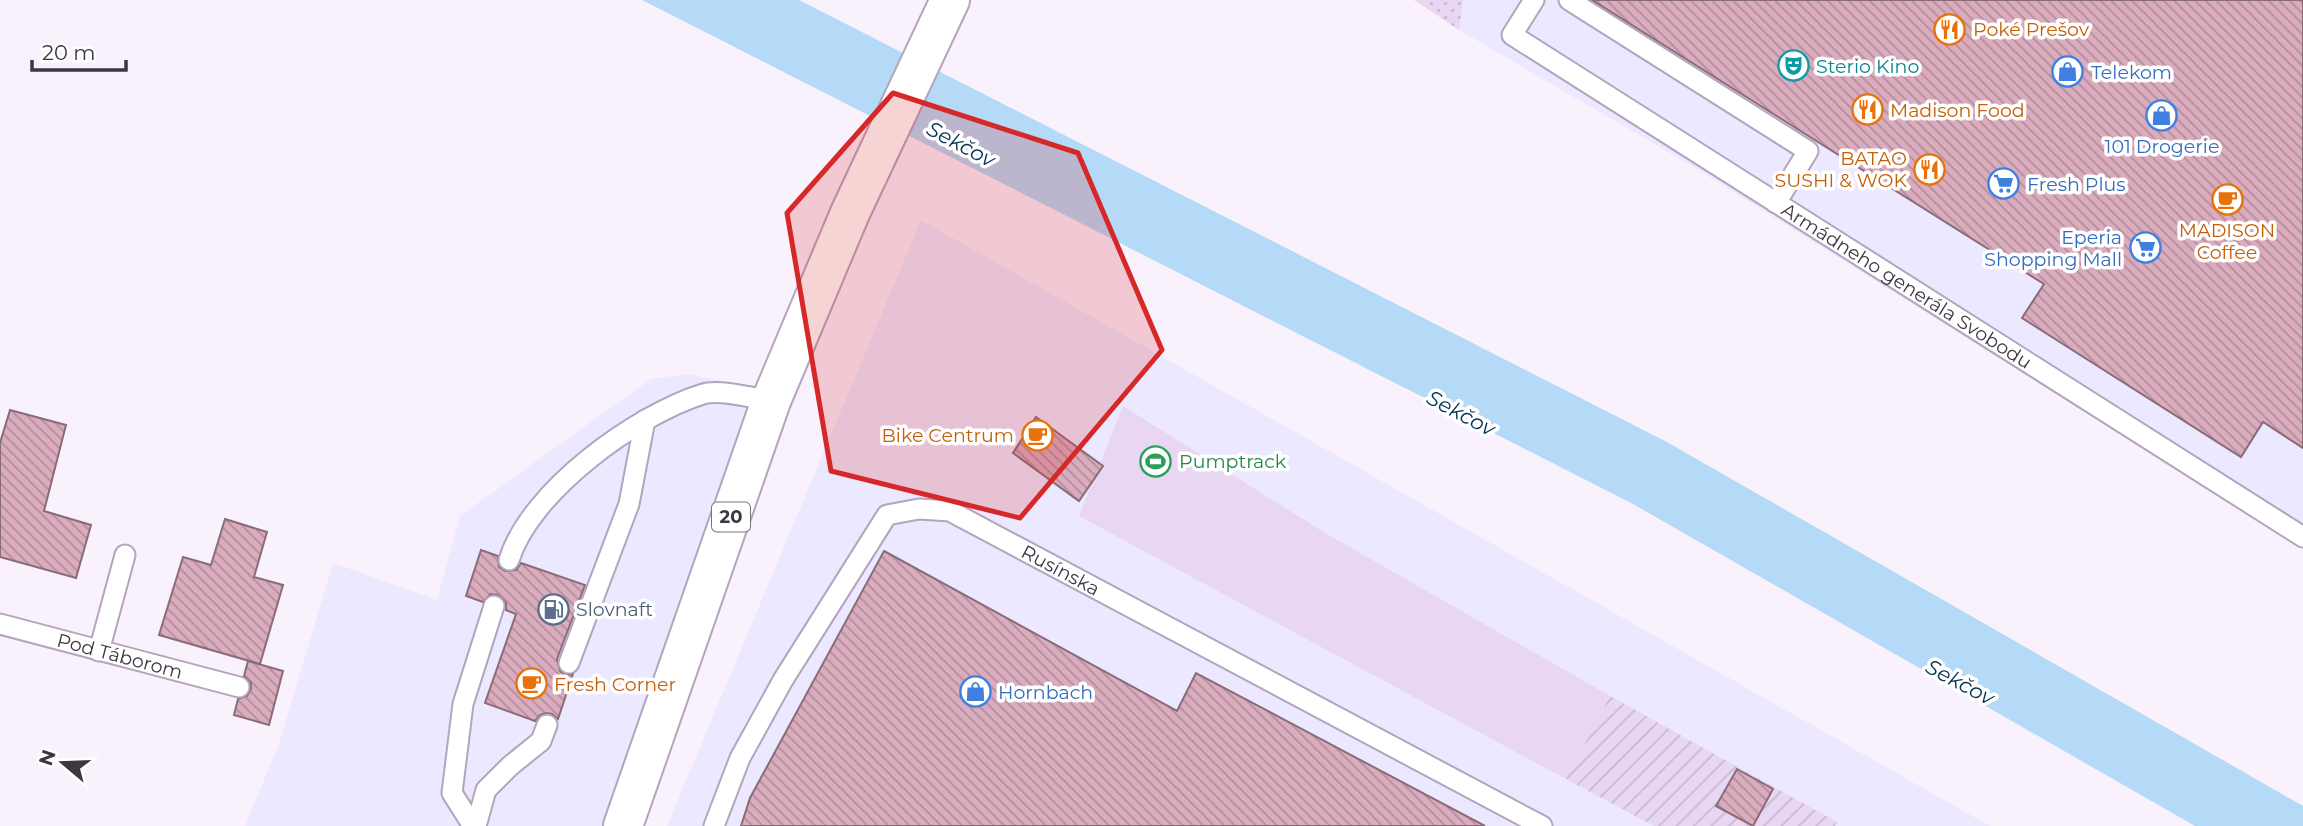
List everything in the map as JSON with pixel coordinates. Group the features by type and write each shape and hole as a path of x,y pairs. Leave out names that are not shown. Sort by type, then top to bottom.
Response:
{"main road":[{"name":"20","path":"623,826 771,401 850,213 950,0"}],"lane":[{"name":"Armádneho generála Svobodu","path":"1534,0 1511,35 2303,537"},
{"path":"1569,0 1808,151 1776,203"},
{"path":"509,560 514,543 545,502 578,466 645,420 704,393 771,401"},
{"path":"569,663 629,504 645,420"},
{"name":"Rusínska","path":"714,826 740,758 783,680 887,515 919,509 950,510 1542,826"},
{"path":"99,650 125,555"},
{"path":"474,826 452,793 463,704 494,606"},
{"name":"Pod Táborom","path":"0,624 239,687"},
{"path":"474,826 486,790 541,741 547,725"}],"highlighted area":[{"path":"893,93 1078,153 1162,350 1020,518 831,471 787,213"}],"shaded area":[{"path":"1414,0 1463,0 1459,30"},
{"name":"Eperia Shopping Mall","path":"1463,0 2303,0 2303,549 1694,167 1459,30"},
{"path":"921,220 1990,826 667,826"},
{"path":"688,374 770,391 613,826 245,826 279,744 333,563 437,600 460,516 651,379"},
{"path":"1123,406 1325,533 1610,696 1566,779 1079,516"},
{"path":"1610,696 1837,822 1835,826 1654,826 1566,779"}],"water":[{"name":"Sekčov","path":"642,0 799,0 1667,442 2303,806 2303,826 2195,826 1633,504"}],"building":[{"name":"Eperia Shopping Mall","path":"1592,0 2303,0 2303,448 2263,422 2241,457 2022,318 2044,284"},
{"path":"10,410 66,425 44,511 91,525 76,578 0,557 0,443"},
{"path":"1036,417 1103,466 1079,501 1013,453"},
{"path":"225,519 267,532 254,577 283,585 260,664 159,635 183,557 211,565"},
{"path":"481,550 498,556 499,567 505,571 516,570 521,563 585,585 557,659 560,671 565,675 573,674 558,719 546,713 535,721 485,703 516,614 506,610 506,603 498,595 491,594 483,602 466,596"},
{"name":"Hornbach","path":"884,551 1177,711 1196,673 1485,826 741,826 750,798"},
{"path":"248,661 283,671 269,725 234,715 238,699 247,696 251,689 251,683 244,676"},
{"path":"1737,769 1773,789 1753,826 1716,806"}],"place":[{"name":"Poké Prešov","path":"1950,29"},
{"name":"Sterio Kino","path":"1793,66"},
{"name":"Telekom","path":"2068,72"},
{"name":"Madison Food","path":"1867,110"},
{"name":"101 Drogerie","path":"2162,115"},
{"name":"BATAO SUSHI & WOK","path":"1930,169"},
{"name":"Fresh Plus","path":"2004,184"},
{"name":"MADISON Coffee","path":"2227,199"},
{"name":"Eperia Shopping Mall","path":"2145,248"},
{"name":"Bike Centrum","path":"1037,435"},
{"name":"Pumptrack","path":"1156,461"},
{"name":"Slovnaft","path":"553,609"},
{"name":"Fresh Corner","path":"531,684"},
{"name":"Hornbach","path":"975,692"}]}
